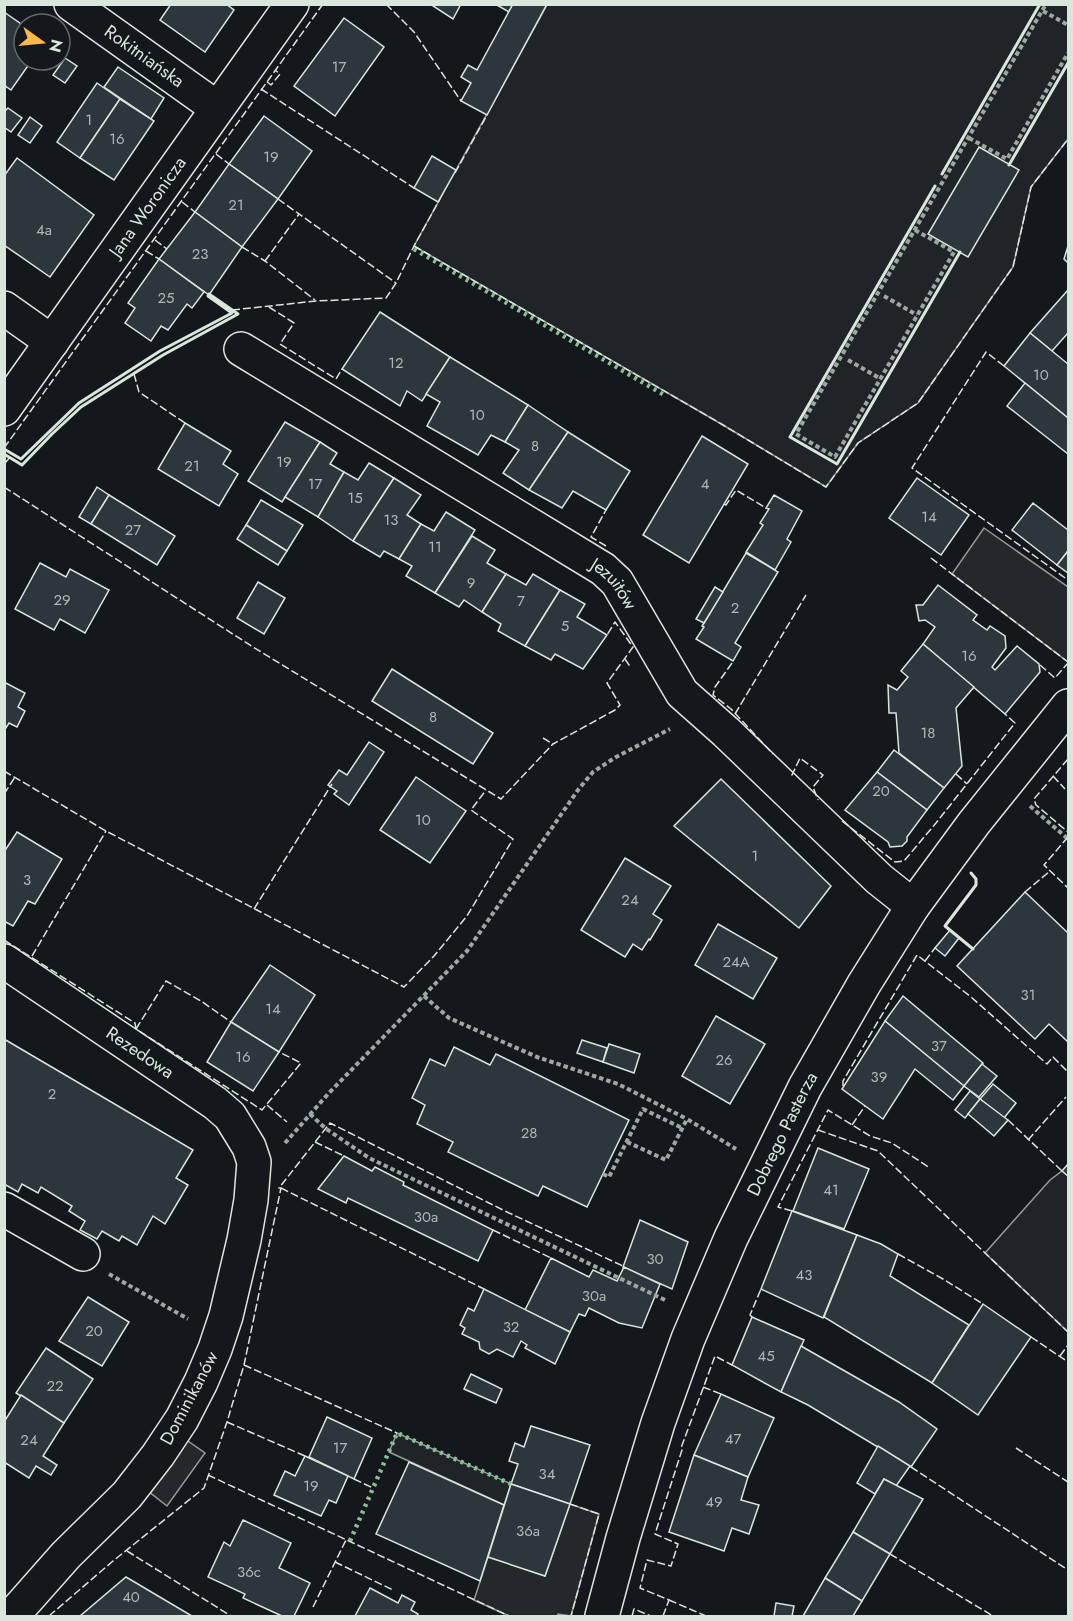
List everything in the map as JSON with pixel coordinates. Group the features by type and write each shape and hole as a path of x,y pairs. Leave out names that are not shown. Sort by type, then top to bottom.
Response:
{"street":[{"name":"Rokitniańska","path":"72,4 217,108"},
{"name":"Jana Woronicza","path":"4,409 292,4"},
{"path":"4,308 52,342"},
{"name":"Jezuitów","path":"241,349 603,569 617,582 682,693 726,732 879,879 913,906"},
{"name":"Dobrego Pasterza","path":"602,1617 658,1423 688,1339 730,1238 805,1087 864,984 913,906 974,823 1068,706"},
{"name":"Rezedowa","path":"4,961 214,1103 230,1116 241,1132 254,1162"},
{"name":"Dominikanów","path":"12,1617 66,1555 127,1495 182,1419 220,1337 246,1230 254,1162"},
{"path":"4,1209 83,1254"}],"path":[{"path":"915,230 954,252 835,457 796,434 1046,4"},
{"path":"1042,11 1068,26"},
{"path":"969,138 1007,159 1068,53"},
{"path":"884,296 917,315"},
{"path":"848,360 881,379"},
{"path":"254,1162 276,1153 328,1094 466,951 578,790 593,772 616,757 678,726 691,725 707,731 726,732"},
{"path":"1023,800 1068,839"},
{"path":"424,996 449,1018 537,1057 618,1084 687,1119 744,1154"},
{"path":"603,1174 609,1177 643,1109 682,1128"},
{"path":"310,1114 325,1128 369,1158 670,1303"},
{"path":"627,1142 666,1160 687,1119"},
{"path":"83,1254 88,1263 220,1337"}],"shaded area":[{"path":"547,5 1068,5 1068,139 1031,187 1013,267 918,403 858,443 826,487 414,246"},
{"path":"984,528 1068,587 1068,662 952,574"},
{"path":"1062,1171 1068,1176 1068,1332 985,1253 1050,1180"},
{"path":"397,1433 511,1484 504,1505 389,1452"},
{"path":"185,1439 205,1453 167,1506 148,1491"},
{"path":"570,1504 599,1514 571,1616 558,1614 557,1616 509,1616 474,1600 488,1557 545,1576"}],"building":[{"path":"171,4 226,4 234,10 205,52 160,20"},
{"path":"430,4 461,4 453,19"},
{"path":"495,4 513,4 509,12"},
{"path":"513,4 547,4 487,115 461,101 471,83 461,77 468,65 477,70"},
{"path":"4,12 12,18 12,72 24,72 11,90 4,85"},
{"path":"344,18 384,47 335,116 294,86"},
{"path":"72,63 77,66 65,83 53,75 55,72 72,72"},
{"path":"118,67 164,98 151,119 104,87"},
{"path":"97,83 120,99 80,158 57,142"},
{"path":"120,99 154,121 114,180 80,158"},
{"path":"8,108 22,118 11,132 4,127 4,112"},
{"path":"264,116 312,151 278,199 229,164"},
{"path":"30,117 42,126 30,143 18,135"},
{"path":"979,147 1019,170 968,257 928,234"},
{"path":"432,156 456,170 438,202 414,188"},
{"path":"17,158 94,215 50,277 4,245 4,176"},
{"path":"229,164 278,199 242,247 195,212"},
{"path":"195,212 242,247 209,295 159,259"},
{"path":"1068,246 1068,263 1064,259"},
{"path":"159,259 204,292 192,308 187,304 168,330 161,326 151,341 125,323 135,308 128,303"},
{"path":"1068,290 1068,333 1052,351 1030,333"},
{"path":"380,312 450,357 422,401 407,391 400,406 342,369"},
{"path":"1030,333 1068,364 1068,418 1004,366"},
{"path":"450,357 528,405 505,442 491,435 478,455 427,426 440,402 426,394"},
{"path":"1025,383 1068,418 1068,454 1007,406"},
{"path":"528,405 568,432 529,490 503,473 519,450 505,442"},
{"path":"285,422 320,442 282,502 248,481"},
{"path":"185,423 231,451 223,464 238,474 219,506 158,469"},
{"path":"568,432 630,471 606,510 573,491 562,508 529,490"},
{"path":"702,436 748,464 689,563 643,535"},
{"path":"320,442 337,453 330,464 344,472 318,517 285,497"},
{"path":"369,463 394,478 353,541 318,517 344,472 358,480"},
{"path":"394,478 421,495 407,515 421,524 399,559 384,551 380,557 353,541"},
{"path":"917,478 969,515 941,555 889,518"},
{"path":"97,487 109,495 91,524 79,517"},
{"path":"109,495 175,536 157,565 91,524"},
{"path":"774,495 802,511 787,539 791,542 775,570 746,552 763,525 760,523"},
{"path":"261,500 303,525 287,551 246,525"},
{"path":"1033,503 1068,530 1068,551 1057,565 1012,530"},
{"path":"446,512 475,530 435,593 406,576 412,566 399,559 421,524 434,531"},
{"path":"246,525 287,551 278,565 237,539"},
{"path":"472,536 495,550 487,563 506,574 482,612 464,600 459,607 435,593"},
{"path":"1068,551 1068,573 1057,565"},
{"path":"746,553 778,572 735,643 741,647 733,661 696,639"},
{"path":"40,563 66,577 70,569 109,590 85,633 60,619 54,630 15,609"},
{"path":"506,574 526,585 533,574 560,590 525,646 498,631 501,624 482,612"},
{"path":"258,582 285,598 264,634 237,618"},
{"path":"938,585 977,615 973,620 987,630 990,626 1005,636 1006,648 992,667 995,670 1017,646 1039,664 1040,672 1005,714 923,644 935,627 925,620 919,621 916,605 923,605"},
{"path":"715,587 723,592 704,623 696,619"},
{"path":"560,590 585,604 577,617 607,635 583,669 555,654 551,660 525,646"},
{"path":"923,644 974,687 956,708 962,766 944,788 899,753 896,713 889,713 888,685 897,690 908,677 901,671"},
{"path":"392,669 493,733 473,764 372,701"},
{"path":"4,682 25,693 18,707 25,711 17,727 9,723 4,731"},
{"path":"369,742 384,752 349,805 334,794 337,791 328,785 339,770 347,775"},
{"path":"894,750 944,788 927,810 877,772"},
{"path":"877,772 927,810 902,846 890,847 888,842 845,810"},
{"path":"416,777 466,811 430,863 380,830"},
{"path":"721,779 831,886 799,928 674,826"},
{"path":"17,832 62,859 35,904 28,901 13,926 4,921 4,852"},
{"path":"625,858 671,886 653,914 662,920 650,940 642,950 633,944 625,957 581,930"},
{"path":"1025,892 1068,933 1068,1042 1049,1024 1035,1039 957,966"},
{"path":"718,924 777,958 753,999 695,965"},
{"path":"950,930 959,938 945,956 935,948"},
{"path":"270,965 315,995 279,1052 231,1022"},
{"path":"903,996 983,1063 964,1086 885,1021"},
{"path":"716,1016 765,1044 730,1104 682,1076"},
{"path":"885,1021 964,1086 953,1100 915,1069 883,1119 842,1089"},
{"path":"231,1022 279,1052 253,1091 207,1062"},
{"path":"4,1039 193,1150 176,1178 188,1185 165,1224 153,1216 137,1245 122,1236 119,1241 102,1231 97,1239 80,1230 85,1221 69,1211 72,1206 41,1187 38,1193 22,1184 18,1192 4,1184"},
{"path":"582,1040 607,1048 603,1062 577,1053"},
{"path":"609,1044 640,1054 634,1073 603,1062"},
{"path":"454,1047 490,1065 496,1054 629,1120 587,1207 543,1186 538,1196 448,1152 453,1142 417,1124 425,1105 412,1098 430,1059 445,1066"},
{"path":"982,1064 997,1076 979,1097 964,1086"},
{"path":"993,1084 1016,1103 1004,1118 980,1099"},
{"path":"970,1091 980,1099 965,1118 955,1110"},
{"path":"980,1099 1008,1120 994,1136 968,1114"},
{"path":"818,1148 869,1169 844,1229 793,1211"},
{"path":"344,1156 372,1171 375,1167 404,1182 403,1185 493,1230 478,1261 348,1198 346,1203 318,1189"},
{"path":"1068,1164 1068,1176 1062,1171"},
{"path":"792,1211 857,1235 823,1318 761,1289"},
{"path":"640,1220 688,1242 672,1289 623,1267"},
{"path":"857,1235 881,1244 898,1254 890,1276 969,1325 932,1383 824,1317"},
{"path":"551,1258 589,1277 593,1270 617,1281 624,1267 660,1284 642,1328 619,1323 589,1308 585,1316 579,1314 570,1332 525,1310"},
{"path":"484,1289 570,1332 555,1364 525,1348 527,1345 521,1341 513,1357 497,1349 489,1354 480,1349 479,1342 462,1334 465,1328 460,1325 468,1308 474,1311"},
{"path":"88,1297 129,1322 102,1366 59,1341"},
{"path":"983,1304 1031,1337 978,1415 932,1383"},
{"path":"752,1317 804,1340 781,1392 732,1365"},
{"path":"801,1346 899,1402 937,1429 911,1467 808,1405 781,1392"},
{"path":"46,1348 93,1379 64,1423 16,1393"},
{"path":"471,1374 502,1389 496,1403 464,1389"},
{"path":"721,1394 774,1418 748,1477 694,1455"},
{"path":"21,1395 64,1423 43,1456 57,1465 51,1475 36,1466 29,1478 4,1462 4,1422"},
{"path":"327,1417 372,1438 354,1479 309,1457"},
{"path":"531,1426 590,1445 570,1504 511,1484 518,1464 509,1461 515,1443 524,1447"},
{"path":"878,1446 910,1466 896,1486 884,1479 875,1494 857,1483"},
{"path":"694,1455 748,1477 741,1500 759,1505 749,1534 732,1528 724,1551 669,1532"},
{"path":"305,1456 348,1476 336,1503 329,1500 321,1516 274,1495 285,1471 295,1476"},
{"path":"409,1462 504,1505 480,1581 376,1534"},
{"path":"884,1479 923,1499 890,1554 853,1532"},
{"path":"511,1484 570,1504 545,1576 488,1557"},
{"path":"243,1520 291,1543 279,1568 310,1583 294,1616 282,1616 243,1598 245,1594 208,1577 224,1542 230,1546"},
{"path":"853,1532 890,1554 862,1601 825,1578"},
{"path":"126,1577 192,1616 80,1616"},
{"path":"825,1578 862,1601 853,1616 803,1616"},
{"path":"370,1588 398,1603 402,1595 415,1602 411,1610 418,1614 417,1616 355,1616"},
{"path":"776,1603 794,1606 792,1616 774,1616"}],"hedge":[{"path":"414,249 666,396"},
{"path":"350,1541 397,1433 511,1484"}],"fence":[{"path":"4,448 323,4"},
{"path":"386,4 414,32 461,101"},
{"path":"267,82 271,85 280,74 275,70"},
{"path":"261,89 414,188"},
{"path":"455,173 487,115"},
{"path":"414,246 826,487 858,443 918,403 1013,267 1031,187 1068,139"},
{"path":"216,154 229,164"},
{"path":"278,199 396,283"},
{"path":"232,310 316,301 386,298 440,199"},
{"path":"182,202 195,212"},
{"path":"265,261 299,214"},
{"path":"155,240 167,249"},
{"path":"242,247 265,261 315,300"},
{"path":"146,251 159,259"},
{"path":"269,307 294,323 280,344 336,379 342,369"},
{"path":"1004,366 986,352 912,468 1068,580"},
{"path":"134,374 139,392 185,423"},
{"path":"4,461 6,462 10,457"},
{"path":"4,487 253,647 501,799 553,744 615,710 620,705 607,683 633,647 615,622 607,635"},
{"path":"724,504 726,505 736,490 766,508"},
{"path":"606,510 591,537 606,546"},
{"path":"931,558 1068,662"},
{"path":"735,714 806,595"},
{"path":"625,659 631,668"},
{"path":"732,663 715,687 713,695 731,709 773,754"},
{"path":"1040,665 1055,678 1068,663"},
{"path":"842,821 895,862 904,861 1015,723 1005,714"},
{"path":"543,738 553,744"},
{"path":"792,774 800,758 823,775 813,787 818,800"},
{"path":"1068,759 1034,799 1036,805 1068,832"},
{"path":"4,771 106,831 404,987 434,956 467,916 513,839 471,810 486,790"},
{"path":"956,774 967,784"},
{"path":"1053,776 1065,789"},
{"path":"4,794 15,777"},
{"path":"254,909 332,784"},
{"path":"32,956 106,831"},
{"path":"1068,837 1044,865 1068,888"},
{"path":"1025,892 1050,871"},
{"path":"4,940 135,1023 136,1029 262,1110 301,1063 279,1052"},
{"path":"925,961 935,948"},
{"path":"843,1086 843,1081 917,955 971,997 1047,1064 1053,1057 1068,1072"},
{"path":"136,1029 166,981 231,1022"},
{"path":"1028,1140 1066,1097"},
{"path":"267,1105 287,1122"},
{"path":"852,1125 865,1106"},
{"path":"792,1211 778,1207 828,1110 870,1136 892,1143 930,1168"},
{"path":"1008,1120 1062,1171"},
{"path":"49,1616 204,1488 244,1365 281,1188 279,1188 330,1123 507,1212 623,1266"},
{"path":"818,1130 878,1151 1068,1332"},
{"path":"315,1142 344,1156"},
{"path":"281,1188 484,1289"},
{"path":"493,1230 551,1258"},
{"path":"898,1254 983,1304"},
{"path":"752,1317 750,1315 761,1289"},
{"path":"1031,1337 1068,1362"},
{"path":"1060,1356 1068,1345"},
{"path":"663,1616 669,1600 640,1588 647,1560 671,1566 678,1544 655,1534 681,1448 715,1356 732,1365"},
{"path":"244,1365 397,1433"},
{"path":"703,1387 721,1394"},
{"path":"227,1422 305,1456"},
{"path":"1016,1448 1068,1482"},
{"path":"911,1467 1068,1570"},
{"path":"208,1475 509,1616"},
{"path":"354,1479 373,1488"},
{"path":"570,1504 599,1514 571,1616"},
{"path":"313,1607 346,1540"},
{"path":"127,1551 231,1616"},
{"path":"890,1554 993,1616"},
{"path":"335,1562 393,1590"},
{"path":"669,1600 706,1616"},
{"path":"632,1616 634,1609 651,1616"}],"wall":[{"path":"942,174 1040,4"},
{"path":"1009,165 1068,63"},
{"path":"935,186 790,437 837,464 960,252"},
{"path":"4,449 21,459 79,403 160,351 232,313 208,296 209,294 238,314 163,355 81,407 22,465 4,454"},
{"path":"971,873 976,879 976,885 945,926 973,949"}]}
